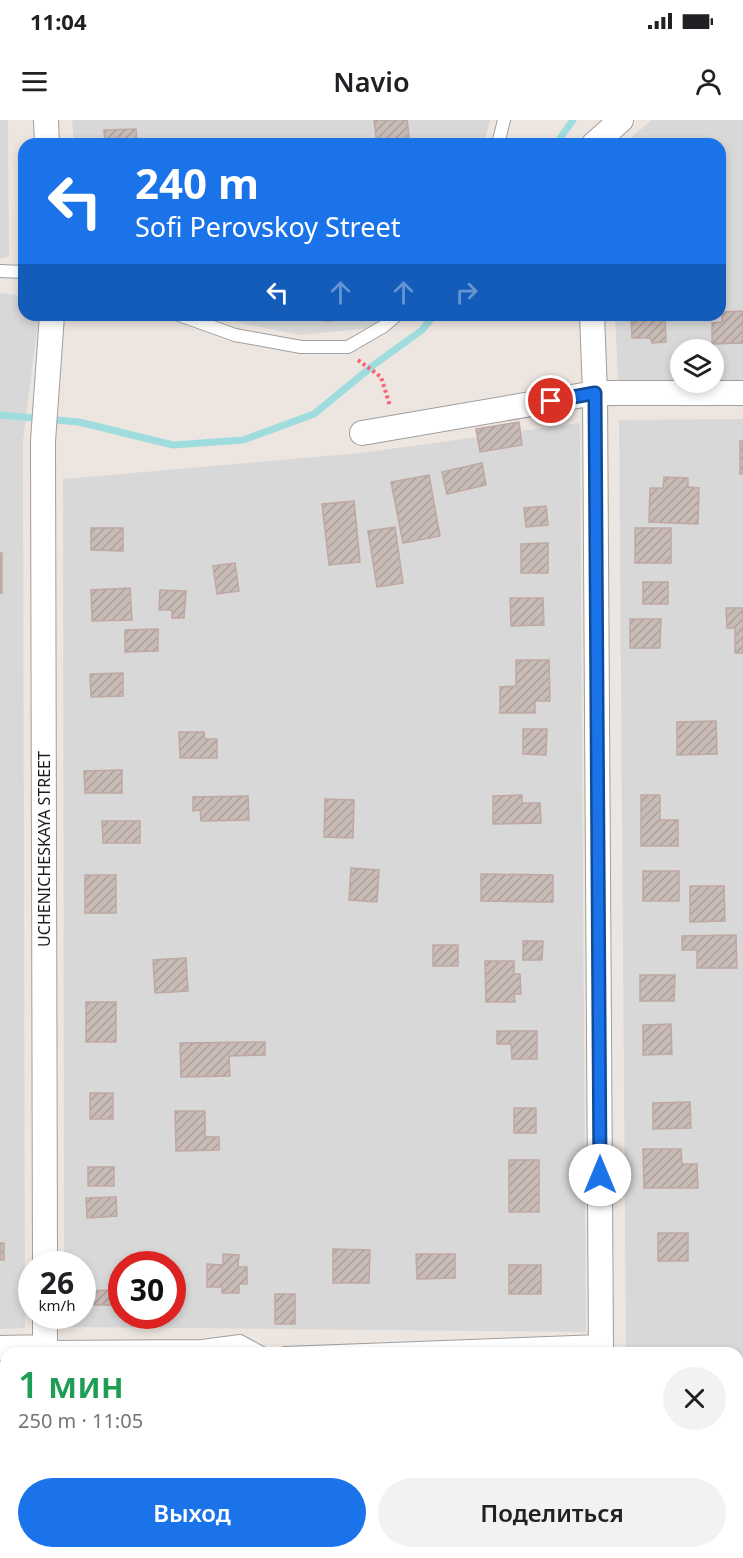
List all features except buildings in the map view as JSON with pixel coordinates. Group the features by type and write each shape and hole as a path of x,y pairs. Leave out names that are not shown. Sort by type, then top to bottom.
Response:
{"street":[{"path":"45,120 46,138"},
{"path":"601,138 621,120"},
{"name":"UCHENICHESKAYA STREET","path":"45,1251 44,434 52,321"},
{"path":"592,321 595,393 601,1347"},
{"path":"362,433 595,393 743,393"},
{"path":"45,1329 45,1347"}],"lane":[{"path":"500,138 504,120"},
{"path":"0,271 18,272"},
{"path":"196,321 234,335 301,347 348,348 389,321"},
{"path":"45,1347 202,1346 240,1341 251,1347"}],"path":[{"path":"360,361 381,376 396,428"}],"shaded area":[{"path":"0,120 8,120 9,257 0,259"},
{"path":"72,120 490,120 486,138 74,138"},
{"path":"652,120 743,120 743,380 724,380 724,339 670,339 670,380 618,381 615,321 726,321 726,138 630,138"},
{"path":"0,293 18,295 18,321 38,321 23,441 25,1251 18,1251 18,1328 0,1329"},
{"path":"236,321 380,321 372,328 301,335"},
{"path":"743,419 743,1347 626,1347 619,420"},
{"path":"580,423 586,1332 186,1328 186,1251 108,1251 108,1327 96,1327 96,1251 64,1251 63,479 361,453"}],"waterway":[{"path":"560,138 573,120"},
{"path":"0,415 79,422 173,445 243,440 314,414 375,364 422,330 429,321"}],"route":[{"path":"551,401 595,393 600,1175"}]}
